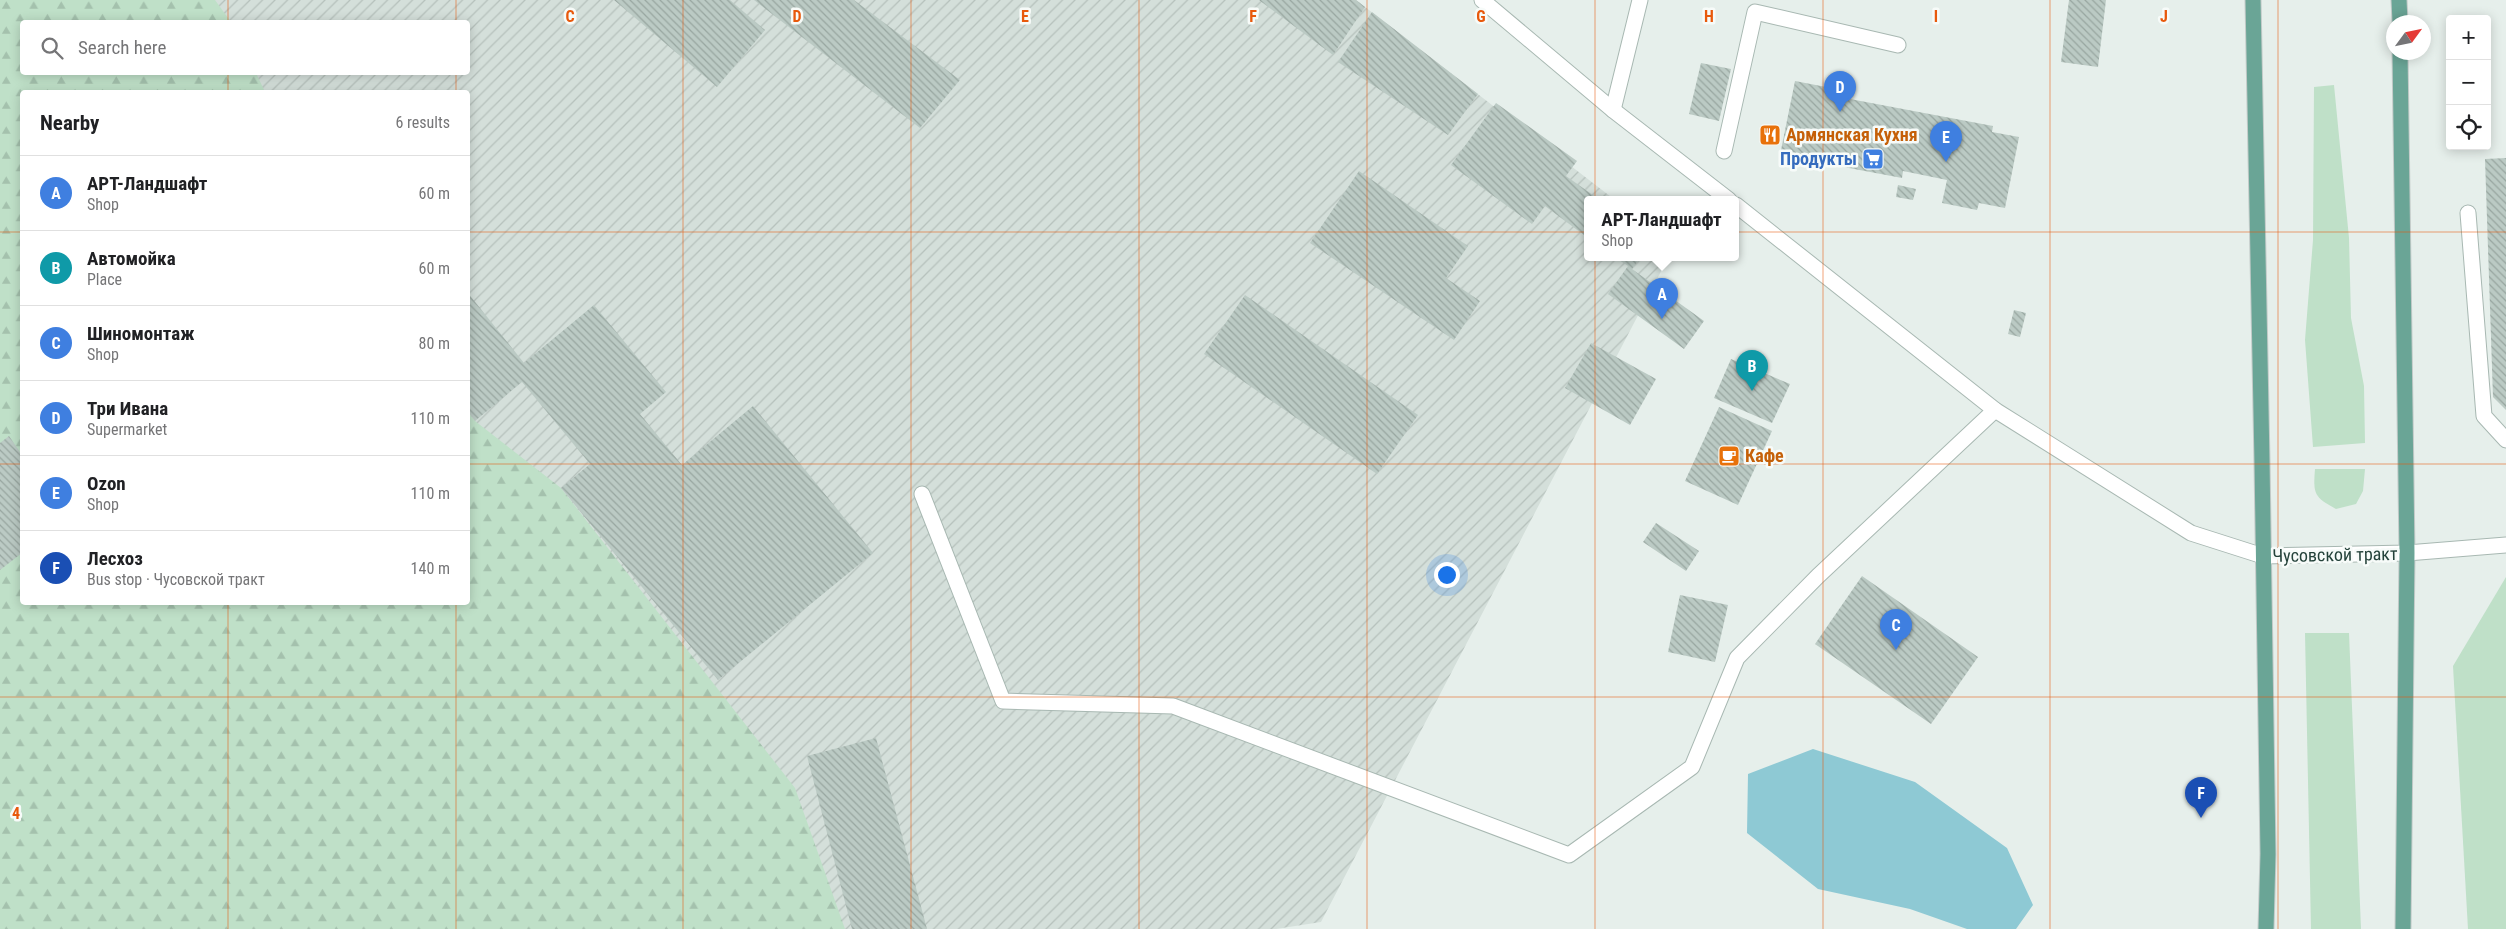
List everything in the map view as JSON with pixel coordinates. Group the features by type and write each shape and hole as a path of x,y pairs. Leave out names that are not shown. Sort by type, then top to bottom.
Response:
{"main road":[{"path":"2252,0 2268,854 2266,929"},
{"path":"2399,0 2400,15"},
{"path":"2400,60 2408,554 2403,929"}],"street":[{"path":"1482,0 1612,110 1724,196"},
{"path":"1612,110 1640,0"},
{"path":"1724,151 1755,12 1898,45"},
{"name":"Чусовской тракт","path":"1739,207 1995,410 2191,533 2263,556 2408,554 2506,545"},
{"path":"2468,213 2484,416 2506,440"},
{"path":"922,494 1003,702 1173,706 1569,855 1692,767 1738,658 1818,576 1995,410"}],"shaded area":[{"path":"25,0 1356,0 1610,196 1584,196 1584,261 1666,261 1321,922 1276,929 751,929 470,474 470,90 110,90 95,75 470,75 470,20 44,20"}],"green space":[{"path":"0,0 215,0 230,20 20,20 20,75 257,75 264,90 20,90 20,605 470,605 470,415 475,421 561,488 795,788 845,929 0,929"},
{"path":"2334,85 2349,238 2351,318 2364,386 2365,443 2313,447 2305,340 2313,240 2314,87"},
{"path":"2315,469 2365,469 2363,491 2356,504 2336,509 2319,498 2314,484"},
{"path":"2506,577 2506,929 2468,929 2453,666"},
{"path":"2305,633 2349,633 2361,929 2311,929"}],"water":[{"path":"1813,749 1915,782 2007,848 2033,905 2016,929 1967,929 1910,909 1818,889 1747,833 1748,774"}],"building":[{"path":"614,0 730,0 765,30 717,87"},
{"path":"754,0 854,0 960,80 920,128"},
{"path":"1259,0 1356,0 1365,7 1333,55"},
{"path":"2069,0 2106,0 2098,67 2061,62"},
{"path":"1372,12 1478,94 1448,135 1338,62"},
{"path":"1701,63 1731,69 1719,121 1689,114"},
{"path":"1795,81 1852,92 1850,99 1993,126 1992,132 2019,137 2005,208 1979,203 1977,210 1942,203 1947,180 1903,171 1902,178 1780,155"},
{"path":"1496,103 1577,161 1566,176 1594,196 1584,196 1584,235 1545,206 1532,224 1451,165"},
{"path":"2506,158 2506,410 2493,397 2485,159"},
{"path":"1359,171 1468,246 1446,278 1480,301 1454,340 1310,243"},
{"path":"1898,185 1916,189 1913,200 1896,197"},
{"path":"1620,261 1638,261 1632,269 1704,321 1684,349 1608,294 1628,266"},
{"path":"1245,295 1418,415 1377,474 1204,354"},
{"path":"470,296 524,363 594,305 666,392 640,414 682,465 753,406 873,553 718,680 561,488 590,464 522,382 475,421 470,415"},
{"path":"2014,310 2026,313 2020,337 2008,334"},
{"path":"1591,343 1656,379 1630,425 1565,388"},
{"path":"1731,359 1790,384 1772,423 1714,398"},
{"name":"Кафе","path":"1719,407 1772,431 1738,505 1685,481"},
{"path":"9,436 20,452 20,555 0,570 0,443"},
{"path":"1656,523 1699,551 1686,571 1643,542"},
{"path":"1862,576 1978,657 1931,724 1815,644"},
{"path":"1680,595 1728,605 1715,662 1668,652"},
{"path":"876,738 927,929 852,929 807,756"}],"place":[{"name":"Три Ивана","path":"1840,112"},
{"name":"Армянская Кухня","path":"1770,135"},
{"name":"Продукты","path":"1873,159"},
{"name":"Ozon","path":"1946,162"},
{"name":"АРТ-Ландшафт","path":"1662,319"},
{"name":"Автомойка","path":"1752,391"},
{"name":"Кафе","path":"1729,456"},
{"name":"Шиномонтаж","path":"1896,650"},
{"name":"Лесхоз","path":"2201,818"}]}
